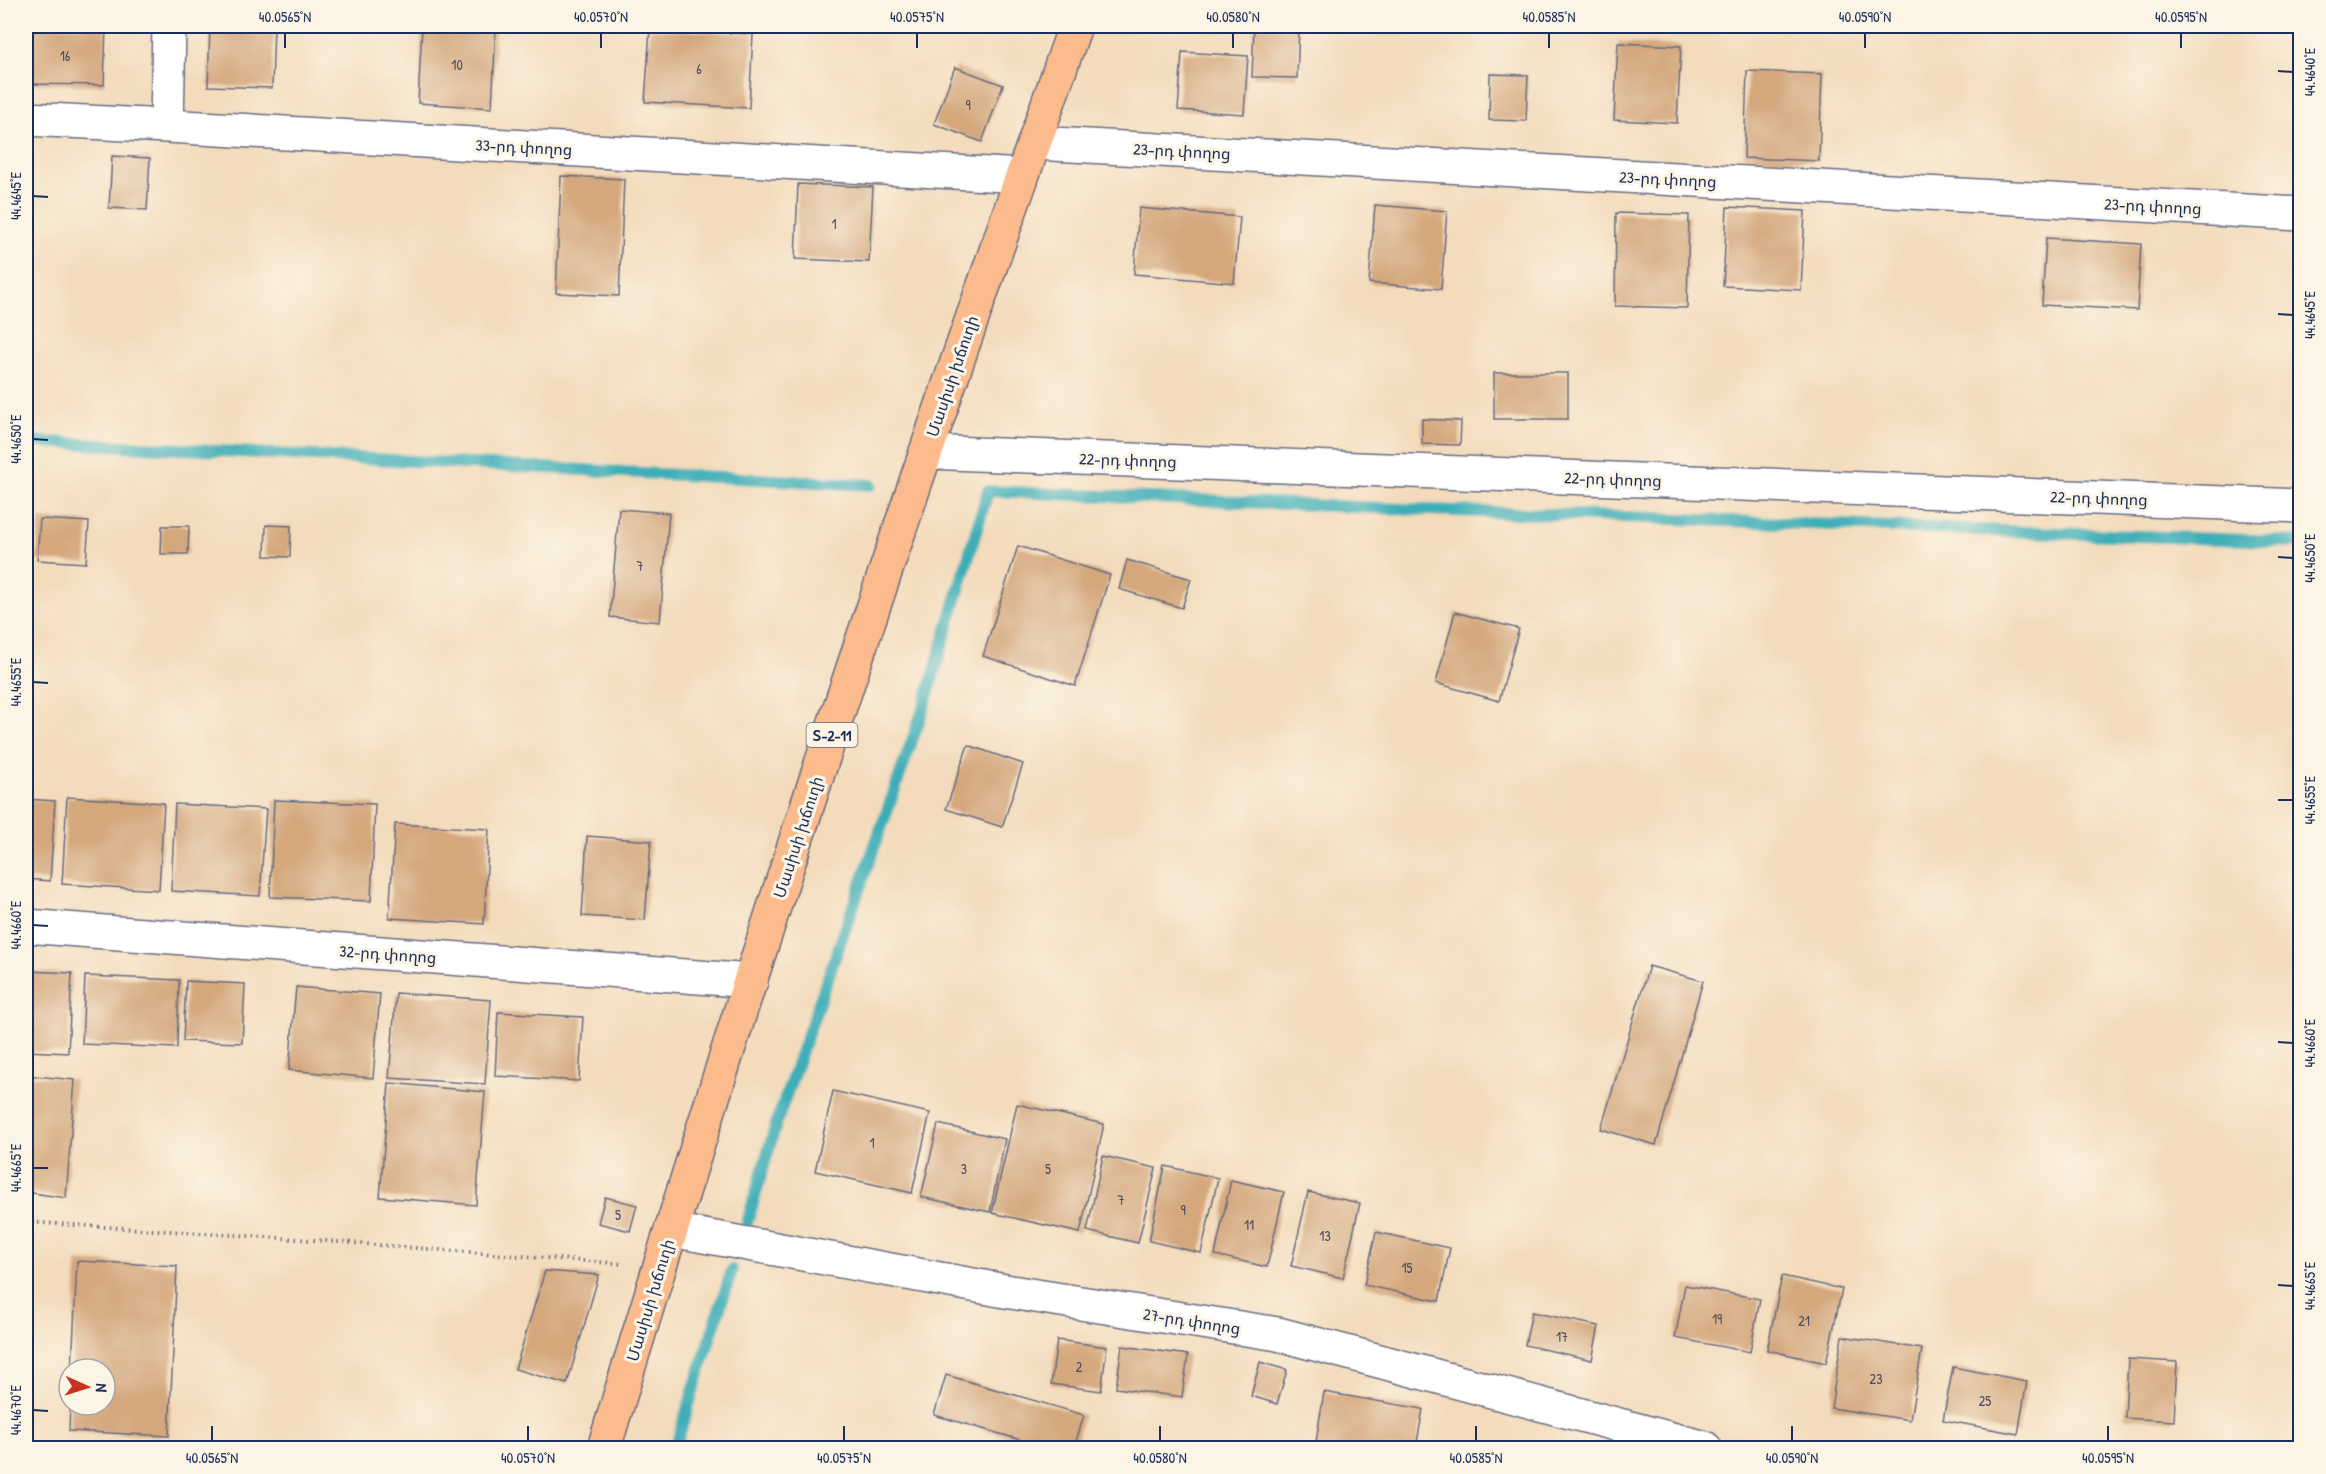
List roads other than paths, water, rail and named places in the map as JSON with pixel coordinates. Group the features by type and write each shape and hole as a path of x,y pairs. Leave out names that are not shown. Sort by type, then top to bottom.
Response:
{"main road":[{"name":"Մասիսի խճուղի","path":"604,1449 659,1267 751,981 926,452 1075,26"}],"street":[{"path":"167,126 170,26"},
{"name":"33-րդ փողոց","path":"26,119 1022,176"},
{"name":"23-րդ փողոց","path":"1035,143 2301,214"},
{"name":"22-րդ փողոց","path":"926,452 2301,506"},
{"name":"32-րդ փողոց","path":"26,926 751,981"},
{"name":"27-րդ փողոց","path":"671,1230 1011,1292 1278,1334 1705,1449"}],"waterway":[{"path":"26,441 871,485"},
{"path":"747,1223 778,1118 924,707 988,491 1402,509 2300,542"},
{"path":"675,1448 732,1270"}]}
